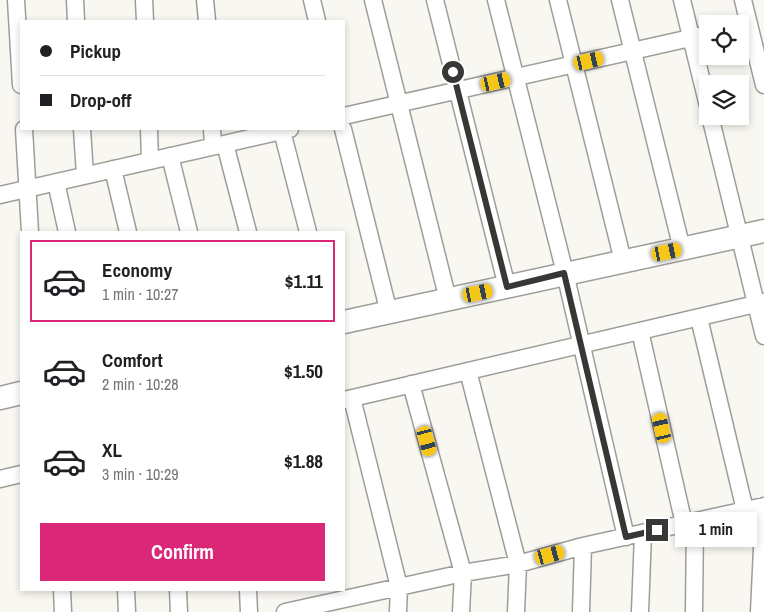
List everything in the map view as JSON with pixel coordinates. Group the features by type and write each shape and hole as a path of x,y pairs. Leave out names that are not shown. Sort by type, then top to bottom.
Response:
{"street":[{"path":"16,0 20,68"},
{"path":"75,0 76,20"},
{"path":"144,0 145,20"},
{"path":"206,0 206,20"},
{"path":"312,0 317,20"},
{"path":"374,0 448,300"},
{"path":"435,0 507,287"},
{"path":"496,0 564,273 626,537"},
{"path":"558,0 623,261"},
{"path":"620,0 682,249"},
{"path":"682,0 700,75"},
{"path":"743,0 751,24 764,85"},
{"path":"345,116 699,36"},
{"path":"712,125 739,236 760,303 764,336"},
{"path":"24,130 30,231"},
{"path":"82,130 85,175"},
{"path":"149,130 150,160"},
{"path":"212,130 248,231"},
{"path":"0,195 286,130 308,231"},
{"path":"343,130 389,313"},
{"path":"170,156 189,231"},
{"path":"113,169 128,231"},
{"path":"56,182 67,231"},
{"path":"345,322 764,230"},
{"path":"398,612 399,587 348,399 760,303"},
{"path":"699,318 745,510"},
{"path":"640,331 690,523 694,612"},
{"path":"468,371 518,564 516,612"},
{"path":"411,384 463,573 462,612"},
{"path":"0,398 20,393"},
{"path":"0,479 20,474"},
{"path":"285,612 463,573 518,564 583,546 764,506 759,612"},
{"path":"640,612 643,533"},
{"path":"580,612 583,546"},
{"path":"62,591 63,612"},
{"path":"126,591 127,612"},
{"path":"178,591 179,612"},
{"path":"248,591 249,612"}],"route":[{"path":"453,72 507,287 564,273 626,537 657,530"}]}
